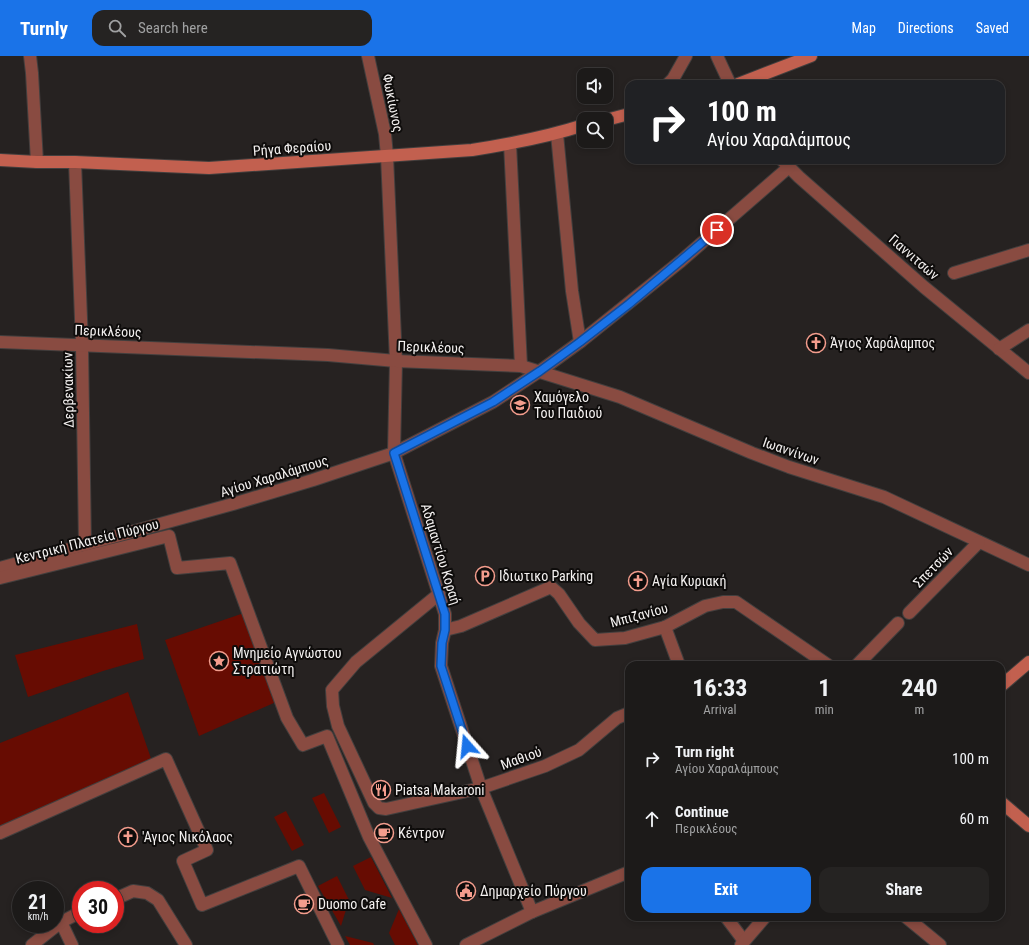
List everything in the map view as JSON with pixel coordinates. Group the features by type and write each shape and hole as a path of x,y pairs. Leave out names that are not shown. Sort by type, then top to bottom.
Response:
{"street":[{"path":"30,56 37,162"},
{"name":"Φωκίωνος","path":"368,56 385,134 396,361"},
{"path":"672,80 686,56"},
{"path":"717,56 728,80"},
{"path":"748,80 811,56"},
{"path":"613,118 625,115"},
{"name":"Ρήγα Φεραίου","path":"0,160 209,168 472,150 510,144 577,128"},
{"path":"557,134 572,291 580,342"},
{"path":"510,144 521,366"},
{"name":"Δερβενακίων","path":"75,162 82,345 85,545"},
{"path":"540,371 580,342 681,261 785,164"},
{"name":"Γιαννιτσών","path":"785,164 924,287 1029,373"},
{"path":"954,273 1029,250"},
{"path":"999,349 1029,330"},
{"name":"Περικλέους","path":"0,342 328,355 396,361 521,366 540,371"},
{"name":"Αδαμαντίου Κοραή","path":"396,361 394,453 445,614 445,630 442,643 441,666 481,788 532,912"},
{"name":"Αγίου Χαραλάμπους","path":"0,568 233,504 313,480 394,453 493,402 540,371"},
{"name":"Ιωαννίνων","path":"540,371 620,397 752,453 789,467 884,498 1029,565"},
{"name":"Κεντρική Πλατεία Πύργου","path":"0,578 169,536 177,568 230,563 287,718 303,745 327,736 369,837 426,945"},
{"name":"Σπετσών","path":"909,613 979,542"},
{"name":"Μπιζανίου","path":"445,630 461,626 551,587 559,594 579,623 595,640 625,638 665,626 705,606 723,602 736,602 822,661"},
{"name":"Μαθιού","path":"439,594 356,662 332,690 333,706 338,726 374,803 379,808 386,809 481,788 545,766 579,750 616,718 625,715"},
{"path":"861,661 898,623"},
{"path":"665,626 678,661"},
{"path":"1005,683 1029,662"},
{"path":"0,833 166,759 207,850 183,861 202,905 299,866 338,945"},
{"path":"1005,805 1029,826"},
{"path":"466,945 532,912 625,874"},
{"path":"124,895 133,891 147,893 158,900 186,945"},
{"path":"729,921 743,943 762,921"},
{"path":"911,921 940,945"},
{"path":"64,928 72,945"},
{"path":"32,945 47,933"}],"shaded area":[{"path":"244,613 276,702 199,736 165,640"},
{"path":"137,624 144,659 103,671 28,697 15,655"},
{"path":"128,692 154,767 0,828 0,743"},
{"path":"324,793 341,827 329,833 312,798"},
{"path":"286,811 304,845 292,851 274,817"},
{"path":"371,857 392,898 365,890 353,866"},
{"path":"337,876 349,900 341,926 318,886"},
{"path":"399,909 418,945 395,945 389,933"},
{"path":"345,936 373,943 374,945 350,945"}],"place":[{"name":"Άγιος Χαράλαμπος","path":"816,343"},
{"name":"Χαμόγελο Του Παιδιού","path":"520,405"},
{"name":"Ιδιωτικο Parking","path":"485,576"},
{"name":"Αγία Κυριακή","path":"638,581"},
{"name":"Μνημείο Αγνώστου Στρατιώτη","path":"219,661"},
{"name":"Piatsa Makaroni","path":"381,790"},
{"name":"Κέντρον","path":"384,833"},
{"name":"'Αγιος Νικόλαος","path":"128,837"},
{"name":"Δημαρχείο Πύργου","path":"466,891"},
{"name":"Duomo Cafe","path":"304,904"}],"route":[{"path":"467,746 441,666 442,643 445,630 445,614 394,453 493,402 540,371 629,304 717,230"}]}
